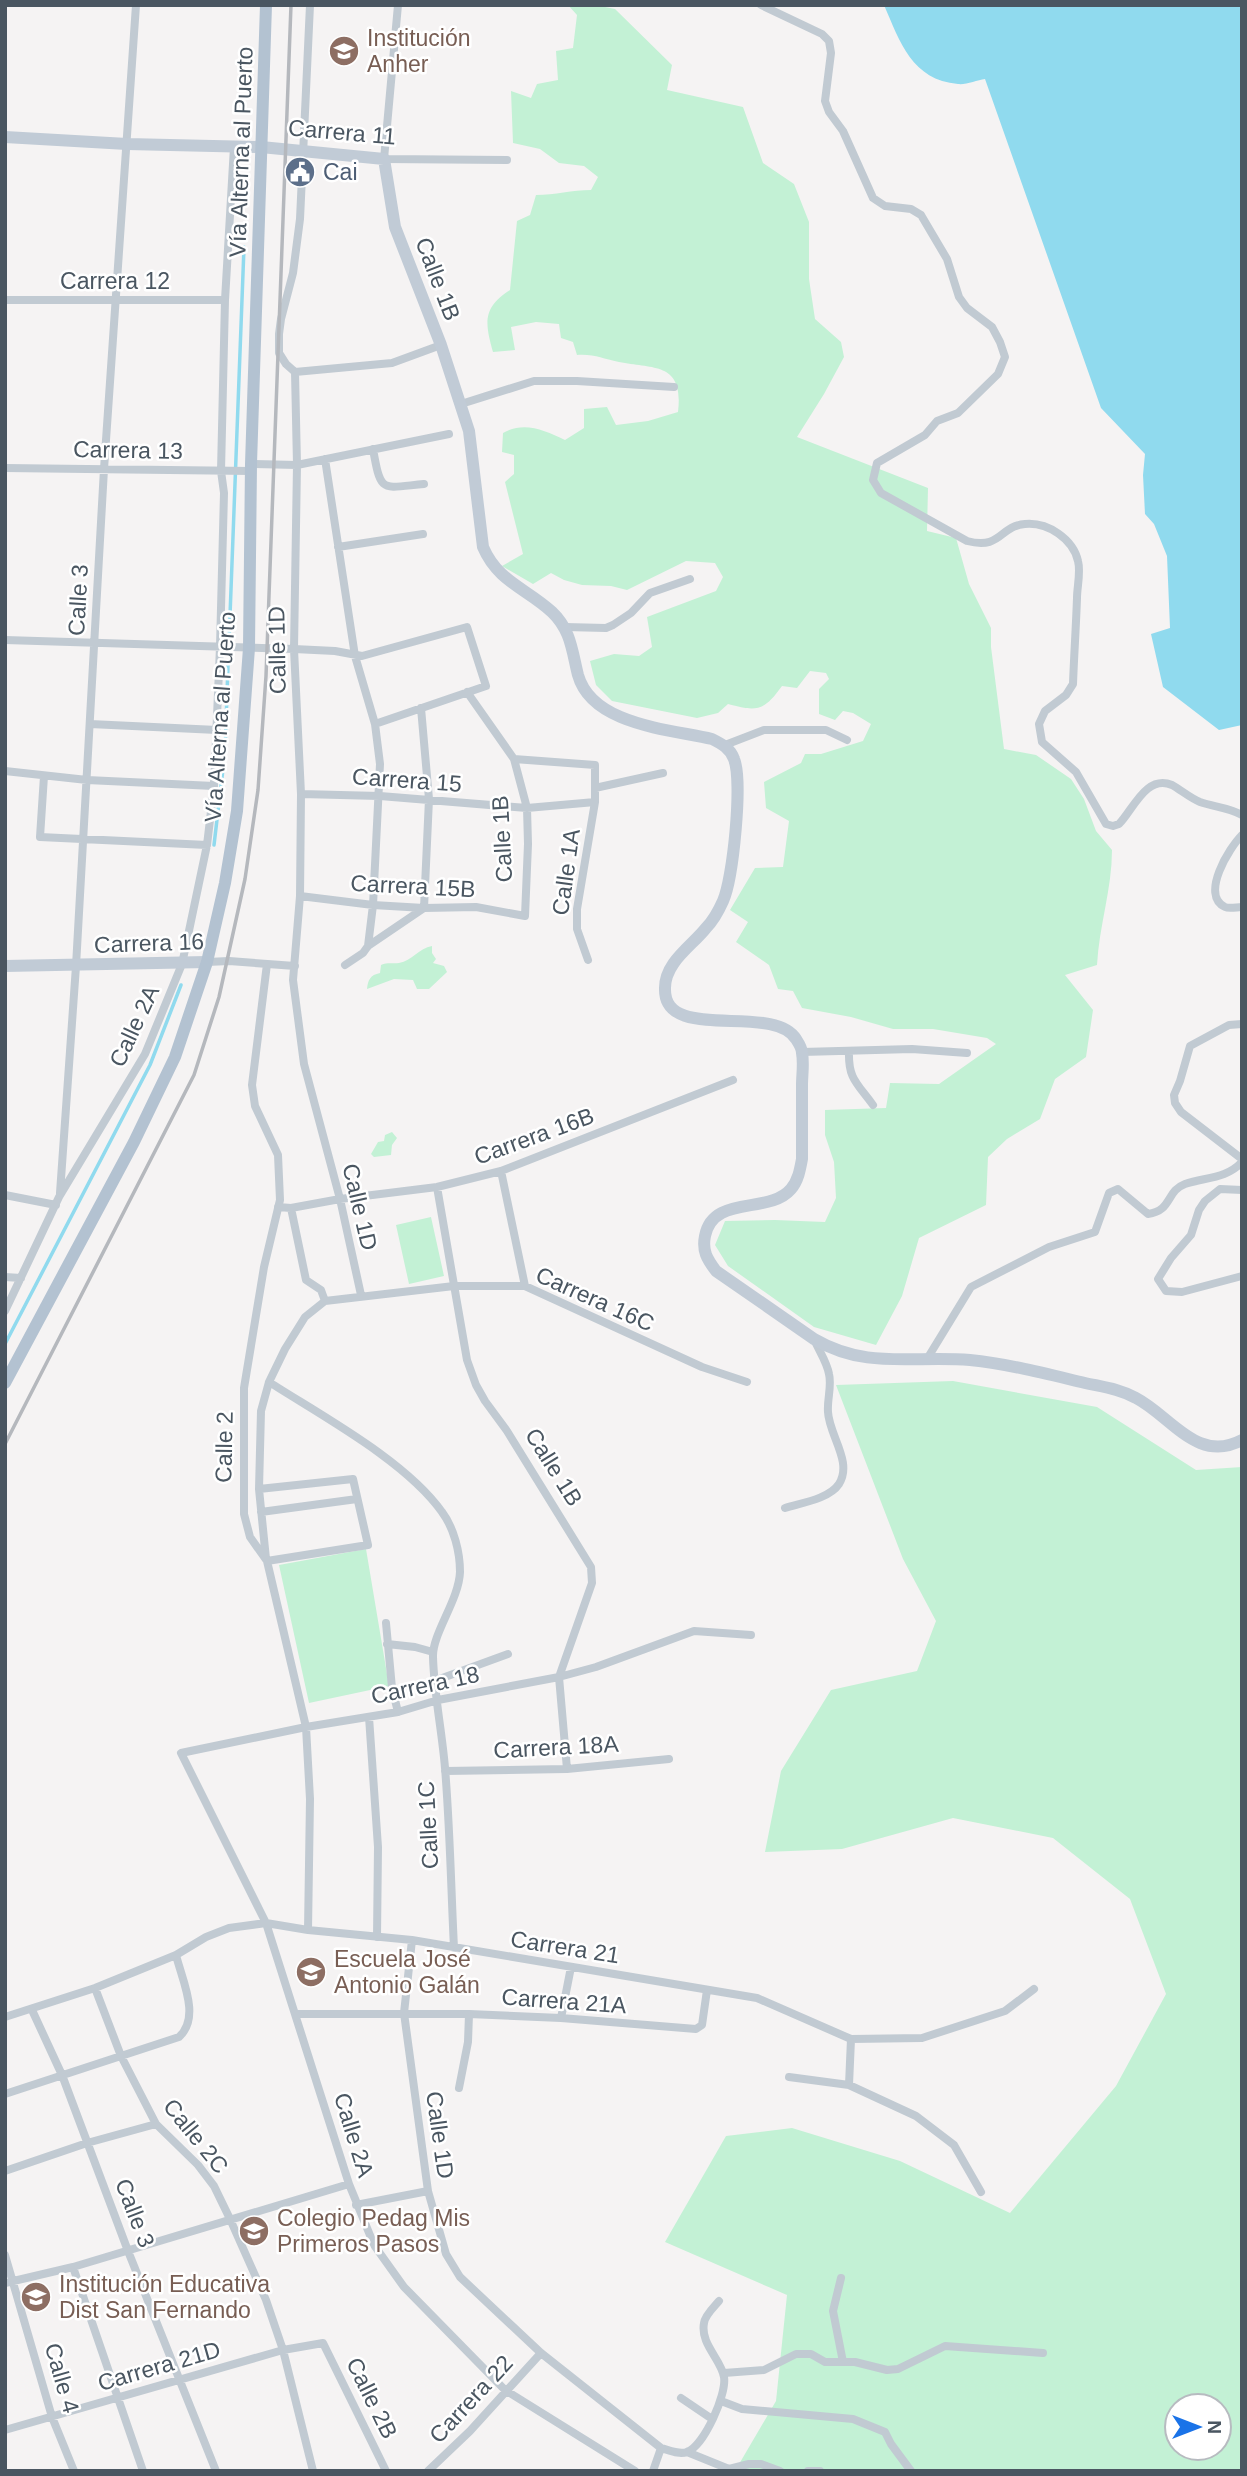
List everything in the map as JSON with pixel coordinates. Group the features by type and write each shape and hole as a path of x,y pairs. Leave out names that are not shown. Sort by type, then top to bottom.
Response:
{"main road":[{"name":"Vía Alterna al Puerto","path":"5,1383 134,1142 169,1069 193,963 225,883 237,811 249,648 247,468 266,5"}],"street":[{"name":"Calle 3","path":"57,1201 76,965 104,469 136,5"},
{"name":"Calle 1D","path":"310,5 300,219 293,273 279,334 279,353 295,372 297,465 294,649 301,794 300,895 293,980 304,1064 341,1199 360,1295"},
{"name":"Calle 1B","path":"398,5 384,159 395,227 441,345 469,431 483,547 490,563 502,576 552,612 565,628"},
{"path":"761,5 822,34 829,41 831,53 825,101 829,112 843,131 873,198 885,206 911,209 921,215 947,259 959,297 967,308 992,327 1005,357 998,374 958,413 937,421 925,435 877,463 873,480 881,493 967,541 992,543 1018,525 1031,524 1055,532 1070,542 1079,562 1073,684 1066,695 1045,711 1039,724 1042,742 1076,772 1106,824 1119,824 1142,793 1158,783 1169,784 1199,802 1231,809 1242,815"},
{"name":"Carrera 11","path":"5,137 127,144 261,147 384,159 507,160"},
{"name":"Calle 2A","path":"5,1311 57,1201 145,1054 193,963 214,786 226,647 223,493 225,300 234,146"},
{"name":"Carrera 12","path":"5,300 225,300"},
{"path":"295,372 392,363 441,345"},
{"path":"461,404 534,381 674,387"},
{"name":"Carrera 13","path":"5,468 225,471 297,465 449,434"},
{"path":"373,449 382,485 388,488 424,484"},
{"path":"325,459 355,656 375,724 380,764 373,905 368,946"},
{"path":"338,547 423,534"},
{"path":"690,579 650,593 631,613 606,628 565,628 586,694 600,708 627,720 712,739 725,745 734,757 738,773 735,831 724,899 708,927 676,960 667,975 664,988 667,1000 677,1011 694,1020 769,1023 782,1027 794,1036 803,1052 802,1159 799,1177 790,1190 779,1198 737,1207 716,1216 707,1227 703,1246 707,1259 716,1271 829,1348 853,1356 879,1360 970,1360 1008,1365 1120,1390 1138,1399 1188,1437 1202,1444 1218,1448 1242,1440"},
{"path":"5,640 294,649 335,651 362,656 467,627 486,686 375,724"},
{"name":"Calle 1B","path":"467,692 514,759 527,808 525,916"},
{"path":"345,965 424,908 429,799 421,708"},
{"path":"90,724 218,730"},
{"path":"725,745 764,730 826,730 847,740"},
{"name":"Calle 1A","path":"514,759 595,765 595,802 577,909 577,929 588,960"},
{"path":"5,771 87,780 214,786"},
{"path":"595,788 663,774"},
{"path":"44,776 40,837 206,845"},
{"name":"Carrera 15","path":"301,794 429,799 527,808 595,802"},
{"path":"1242,835 1226,855 1214,891 1215,898 1226,907 1242,908"},
{"name":"Carrera 15B","path":"300,895 373,905 476,907 525,916"},
{"name":"Carrera 16","path":"5,966 229,961 295,966"},
{"name":"Calle 2","path":"267,964 252,1085 255,1106 278,1155 280,1200 264,1267 244,1388 244,1514 250,1537 267,1562 306,1727 310,1799 308,1930"},
{"path":"927,1359 971,1287 1049,1247 1095,1232 1109,1193 1113,1190 1118,1189 1127,1194 1148,1214 1158,1213 1175,1190 1185,1184 1210,1180 1235,1169 1242,1160 1181,1112 1175,1103 1174,1095 1181,1081 1190,1046 1229,1025 1242,1024"},
{"path":"803,1052 912,1049 967,1053"},
{"path":"849,1051 851,1077 873,1105"},
{"name":"Carrera 16B","path":"291,1209 341,1199 437,1187 501,1171 733,1080"},
{"path":"501,1171 525,1286"},
{"name":"Calle 1B","path":"437,1187 467,1360 476,1385 590,1567 592,1583 559,1676 567,1769"},
{"path":"1242,1190 1220,1189 1205,1201 1199,1209 1191,1235 1171,1258 1158,1279 1166,1291 1182,1292 1242,1276"},
{"path":"5,1195 57,1201"},
{"path":"259,1489 353,1479 368,1545 267,1562 259,1489 261,1410 269,1382 285,1349 304,1317 325,1301 321,1290 306,1280 291,1209 278,1207"},
{"path":"5,1277 21,1278"},
{"name":"Carrera 16C","path":"325,1301 454,1286 525,1286 702,1367 747,1382"},
{"path":"785,1508 831,1492 840,1483 844,1466 830,1426 830,1378 814,1339"},
{"path":"269,1382 353,1435 412,1477 442,1510 448,1521 459,1553 460,1575 457,1591 433,1652 387,1644"},
{"path":"261,1512 357,1499"},
{"path":"386,1623 392,1688 398,1712"},
{"name":"Carrera 18","path":"181,1753 306,1727 398,1712 438,1700 559,1676 596,1667 694,1632 751,1635"},
{"name":"Calle 1C","path":"433,1652 445,1770 454,1948"},
{"path":"434,1681 508,1654"},
{"path":"369,1717 378,1847 377,1937"},
{"name":"Calle 2A","path":"181,1753 266,1923 356,2205 374,2245 404,2287 505,2390 635,2471"},
{"name":"Carrera 18A","path":"445,1770 567,1769 669,1759"},
{"name":"Carrera 21","path":"5,2017 94,1988 176,1955 206,1937 229,1928 266,1923 412,1940 757,1998 851,2039 922,2038 1005,2011 1034,1989"},
{"name":"Calle 1D","path":"412,1940 404,2013 428,2191 446,2254 460,2277 541,2353 661,2448"},
{"path":"5,2094 179,2036 190,2019 190,2009 176,1955"},
{"path":"561,2018 571,1967"},
{"name":"Calle 2C","path":"94,1988 121,2056 156,2124 198,2165 214,2186 230,2219 266,2301 283,2350 313,2471"},
{"name":"Carrera 21A","path":"296,2014 469,2014 696,2029 702,2025 708,1990"},
{"name":"Calle 3","path":"32,2010 62,2076 216,2471"},
{"path":"460,2088 468,2042 469,2014"},
{"path":"849,2085 851,2039"},
{"path":"789,2077 849,2085 916,2116 954,2145 981,2192"},
{"path":"5,2171 87,2143 156,2124"},
{"path":"10,2282 73,2267 349,2184"},
{"path":"356,2205 428,2191"},
{"name":"Calle 4","path":"5,2255 10,2282 52,2417 74,2471"},
{"path":"73,2267 143,2471"},
{"path":"841,2278 832,2311 843,2362"},
{"path":"687,2452 696,2445 712,2420 721,2401 725,2383 724,2373 707,2343 704,2329 704,2321 719,2301"},
{"name":"Carrera 21D","path":"5,2430 283,2350 323,2343"},
{"name":"Calle 2B","path":"323,2343 386,2471"},
{"path":"724,2373 764,2370 796,2354 811,2354 825,2362 855,2362 887,2370 898,2369 944,2346 1043,2353"},
{"name":"Carrera 22","path":"428,2471 470,2431 541,2353"},
{"path":"681,2398 712,2420"},
{"path":"721,2401 742,2409 853,2420 886,2432 891,2444 911,2471"},
{"path":"653,2471 661,2448 676,2453 687,2452 729,2469 761,2464 780,2471"},
{"path":"807,2471 820,2471"}],"green space":[{"path":"568,5 595,5 615,9 672,65 667,90 743,107 763,163 794,184 809,222 809,279 815,319 841,342 844,357 797,437 928,488 927,531 956,538 969,584 991,628 1004,749 1036,755 1071,779 1084,799 1096,831 1112,850 1097,965 1065,975 1093,1010 1086,1057 1055,1079 1040,1119 1007,1139 988,1157 986,1205 919,1238 902,1296 876,1345 814,1327 728,1266 715,1245 725,1221 825,1222 836,1198 834,1162 825,1135 825,1110 886,1108 890,1083 939,1084 996,1044 987,1038 933,1029 893,1029 851,1017 802,1008 793,991 778,989 769,965 736,942 748,922 730,910 755,868 783,867 789,821 766,808 764,782 801,763 805,754 821,754 863,741 871,724 853,713 843,711 835,720 819,714 819,689 829,679 826,673 810,671 797,688 782,686 765,705 746,708 728,704 718,713 697,718 612,701 596,685 590,661 614,654 639,656 652,647 647,617 716,591 723,577 715,563 686,561 627,590 611,586 582,585 551,573 533,584 502,566 523,554 505,482 514,474 514,455 502,452 503,433 526,427 542,430 565,440 584,428 584,409 607,407 616,425 648,421 678,412 679,396 671,376 655,368 577,355 573,342 561,338 559,324 536,322 511,327 515,350 493,352 488,333 488,317 494,303 510,290 517,221 530,215 536,195 591,190 598,177 584,166 559,163 540,149 513,143 511,91 531,98 537,84 558,80 556,51 573,48 577,15"},
{"path":"432,946 436,959 433,963 444,966 447,972 429,989 417,989 413,980 394,979 367,989 370,978 380,973 381,965 404,962"},
{"path":"392,1132 397,1138 392,1145 391,1155 374,1157 371,1154 378,1142 384,1141 385,1135"},
{"path":"431,1217 444,1276 409,1284 396,1225"},
{"path":"953,1381 1097,1407 1196,1470 1242,1467 1242,2471 735,2471 776,2401 787,2295 665,2242 726,2136 792,2128 900,2161 1010,2213 1116,2086 1166,1994 1130,1899 1053,1838 953,1818 842,1849 765,1852 781,1771 831,1690 917,1671 936,1621 903,1559 836,1385"},
{"path":"366,1549 389,1686 309,1703 279,1565"}],"water":[{"path":"884,5 1242,5 1242,725 1219,730 1163,687 1151,634 1170,628 1167,556 1154,524 1145,514 1145,454 1101,408 985,79 958,84 929,75 902,45"}],"waterway":[{"path":"229,642 244,247"},
{"path":"214,845 225,752 228,665"},
{"path":"5,1344 150,1065 181,985"}],"railway":[{"path":"5,1444 194,1075 219,997 245,879 258,790 266,676 291,5"}],"place":[{"name":"Institución Anher","path":"344,51"},
{"name":"Cai","path":"300,172"},
{"name":"Escuela José Antonio Galán","path":"311,1972"},
{"name":"Colegio Pedag Mis Primeros Pasos","path":"254,2231"},
{"name":"Institución Educativa Dist San Fernando","path":"36,2297"}]}
